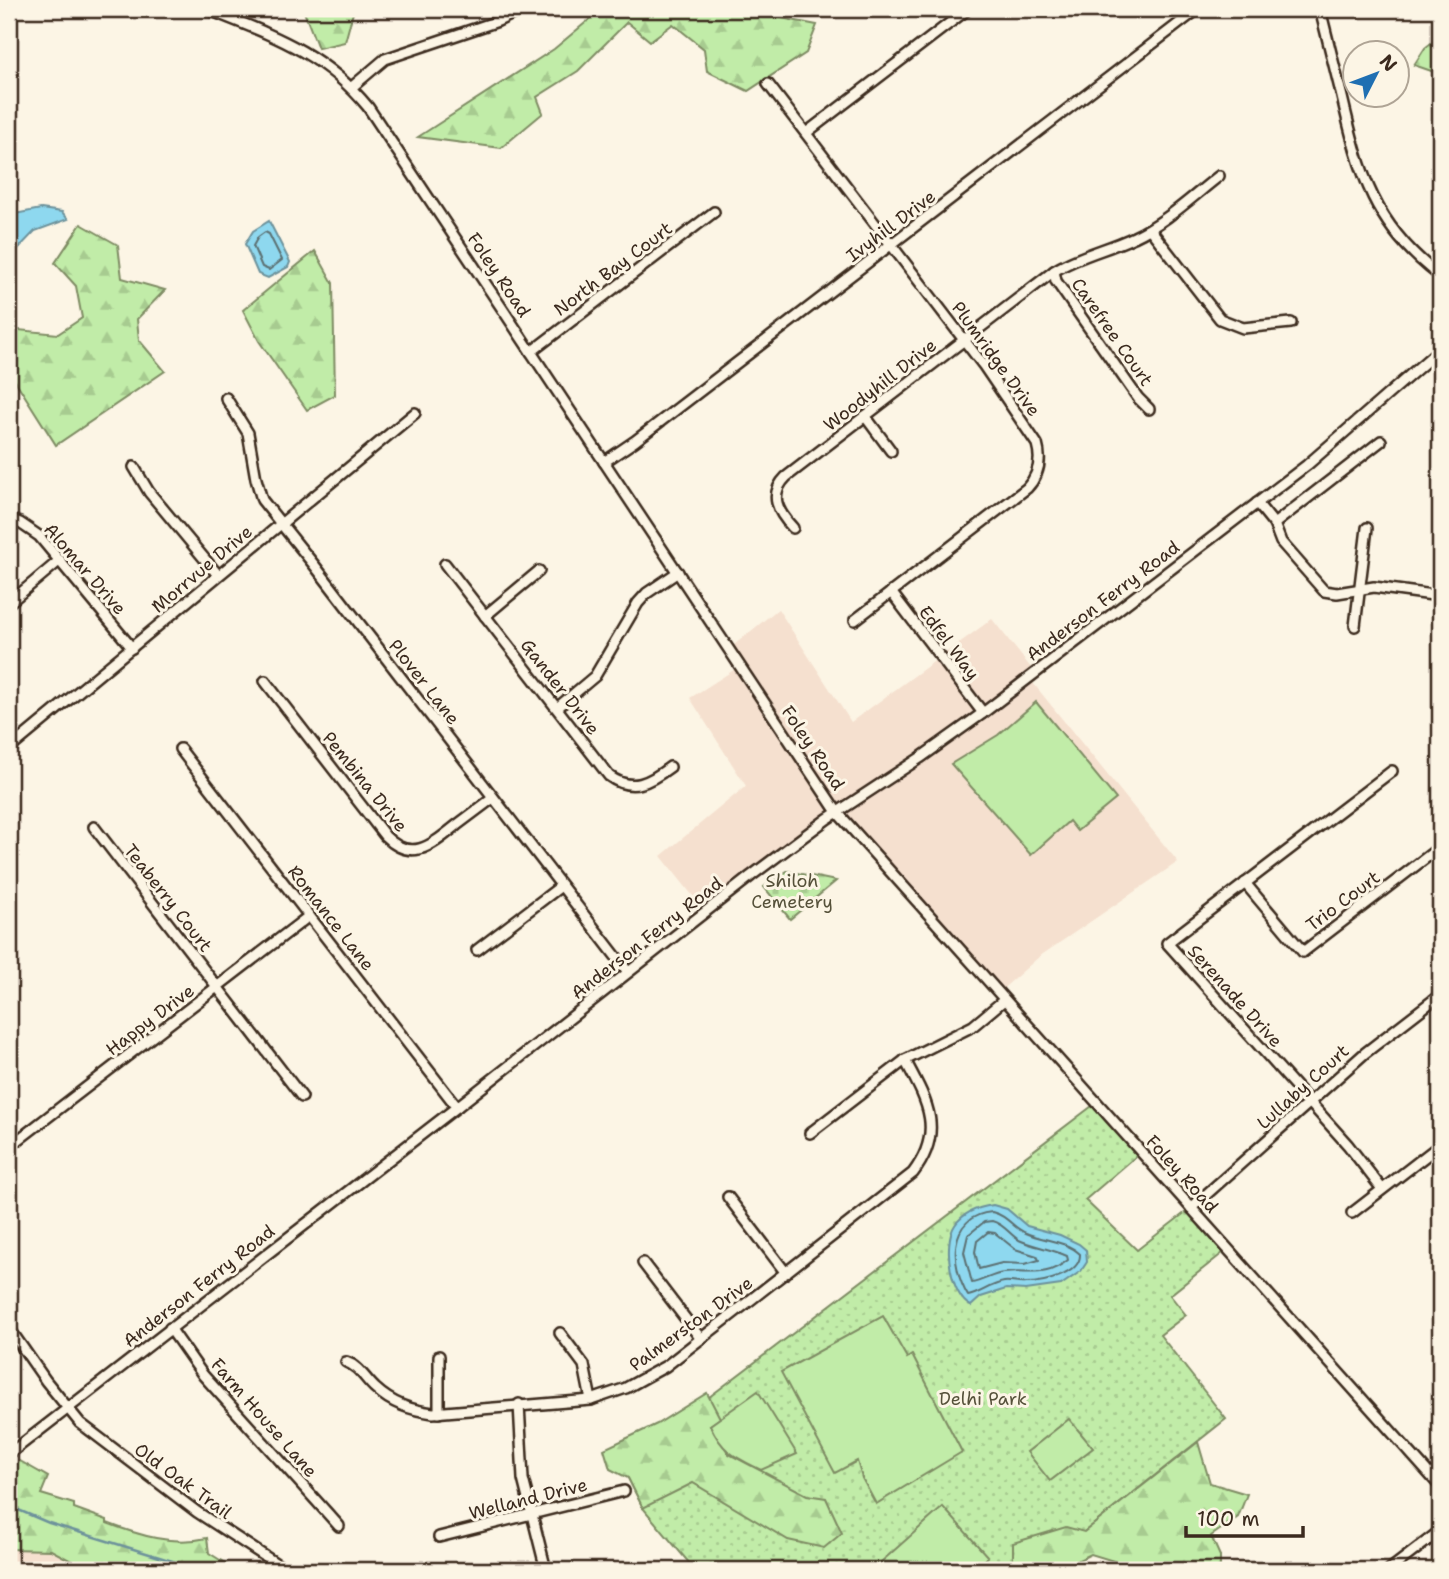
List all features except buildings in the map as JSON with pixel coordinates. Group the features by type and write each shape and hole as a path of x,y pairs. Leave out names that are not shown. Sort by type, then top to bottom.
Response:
{"street":[{"name":"Foley Road","path":"207,9 306,51 352,87 368,107 837,812 1440,1486"},
{"path":"352,87 384,59 498,22 523,9"},
{"path":"806,133 954,13 968,9"},
{"path":"1320,9 1353,147 1367,187 1400,240 1440,276"},
{"name":"Ivyhill Drive","path":"604,462 635,441 1194,12"},
{"name":"Plumridge Drive","path":"768,84 964,340 1037,444 1040,458 1038,473 1027,488 855,620"},
{"name":"Woodyhill Drive","path":"793,528 781,516 777,507 776,492 780,482 1054,271 1078,257 1133,238 1150,229 1219,176"},
{"name":"North Bay Court","path":"531,352 714,212"},
{"path":"1150,229 1220,319 1243,328 1291,323"},
{"name":"Carefree Court","path":"1054,271 1056,281 1138,398 1149,408"},
{"name":"Anderson Ferry Road","path":"9,1454 837,812 983,713 1257,503 1349,430 1440,349"},
{"name":"Plover Lane","path":"226,398 248,433 262,500 628,972"},
{"name":"Morrvue Drive","path":"9,749 415,412"},
{"path":"865,416 891,451"},
{"path":"1274,524 1381,441"},
{"path":"134,467 149,492 218,575"},
{"path":"1257,503 1274,524 1281,542 1324,591 1337,593 1374,587 1440,596"},
{"name":"Alomar Drive","path":"9,519 39,536 132,648"},
{"path":"1355,626 1367,528"},
{"path":"9,603 60,560"},
{"name":"Gander Drive","path":"445,564 605,771 616,781 629,785 644,784 670,767"},
{"path":"485,616 539,571"},
{"path":"557,708 595,676 646,593 678,572"},
{"name":"Edfel Way","path":"891,592 983,713"},
{"name":"Pembina Drive","path":"265,681 384,836 396,845 410,850 425,848 493,798"},
{"name":"Romance Lane","path":"180,748 457,1107"},
{"name":"Serenade Drive","path":"1382,1189 1349,1145 1167,943 1392,771"},
{"name":"Teaberry Court","path":"94,827 302,1097"},
{"name":"Trio Court","path":"1245,883 1303,952 1440,847"},
{"path":"477,950 561,886"},
{"name":"Happy Drive","path":"9,1147 309,916"},
{"name":"Lullaby Court","path":"1191,1208 1365,1053 1440,995"},
{"path":"810,1133 905,1060 972,1026 1004,1000"},
{"name":"Palmerston Drive","path":"346,1362 354,1365 376,1388 396,1403 420,1411 439,1413 591,1399 639,1382 666,1366 906,1181 920,1165 928,1145 929,1113 923,1093 905,1060"},
{"path":"1352,1213 1440,1145"},
{"path":"728,1197 786,1273"},
{"path":"643,1263 701,1339"},
{"name":"Old Oak Trail","path":"9,1328 80,1423 197,1513 286,1570"},
{"name":"Farm House Lane","path":"170,1328 203,1375 339,1526"},
{"path":"560,1333 584,1365 591,1399"},
{"path":"439,1356 439,1413"},
{"path":"519,1405 521,1461 546,1570"},
{"name":"Welland Drive","path":"439,1537 624,1491"},
{"path":"1389,1570 1440,1531"}],"shaded area":[{"path":"778,609 851,722 992,619 1035,673 1029,678 1178,862 1040,956 998,993 837,812 705,911 661,856 746,786 690,698 740,666 729,649"},
{"path":"9,1549 51,1550 88,1570 9,1570"}],"green space":[{"path":"303,9 354,9 345,42 318,48"},
{"path":"602,9 754,9 776,17 817,25 806,53 748,91 707,71 704,49 673,24 650,41 627,22 578,71 537,97 543,113 501,148 418,137 554,49"},
{"path":"1440,36 1440,74 1414,65 1425,48"},
{"path":"81,224 118,245 122,278 165,290 137,319 139,340 165,371 56,445 9,371 9,329 58,334 82,318 76,286 55,263"},
{"path":"315,251 333,283 335,395 307,410 259,341 243,310"},
{"path":"1036,702 1116,799 1077,831 1069,821 1031,855 951,764 998,735"},
{"name":"Shiloh Cemetery","path":"787,871 836,881 790,919 764,887"},
{"name":"Delhi Park","path":"1096,1103 1141,1152 1085,1200 1137,1250 1191,1208 1228,1249 1170,1295 1186,1315 1160,1335 1226,1419 1036,1570 695,1570 643,1508 621,1464"},
{"path":"883,1316 907,1358 912,1355 962,1452 876,1504 862,1478 857,1461 835,1473 781,1372"},
{"path":"758,1391 797,1454 761,1470 725,1448 710,1425"},
{"path":"707,1393 720,1418 710,1425 729,1454 807,1495 826,1498 842,1533 824,1548 788,1540 693,1483 643,1508 628,1478 610,1469 604,1449 657,1424"},
{"path":"1069,1419 1093,1448 1050,1481 1027,1452"},
{"path":"1198,1442 1210,1483 1247,1494 1238,1517 1211,1536 1220,1556 1220,1570 1143,1570 1091,1554 1058,1570 1013,1570 1013,1543 1066,1527 1084,1532"},
{"path":"20,1461 48,1477 41,1494 74,1504 74,1508 107,1520 107,1523 143,1535 181,1541 207,1538 209,1553 236,1570 88,1570 51,1550 9,1549 9,1470"},
{"path":"943,1507 988,1557 973,1570 872,1570"}],"water":[{"path":"41,209 62,212 68,219 35,231 14,253 9,254 9,215"},
{"path":"269,221 290,262 288,267 268,278 258,274 245,244 253,231"},
{"path":"993,1205 1007,1209 1027,1226 1060,1235 1079,1244 1086,1250 1087,1262 1081,1271 1061,1285 1026,1290 1006,1289 981,1297 971,1306 964,1301 958,1292 951,1269 951,1234 958,1221 967,1214"}],"waterway":[{"path":"9,1506 49,1523 182,1564"}]}
